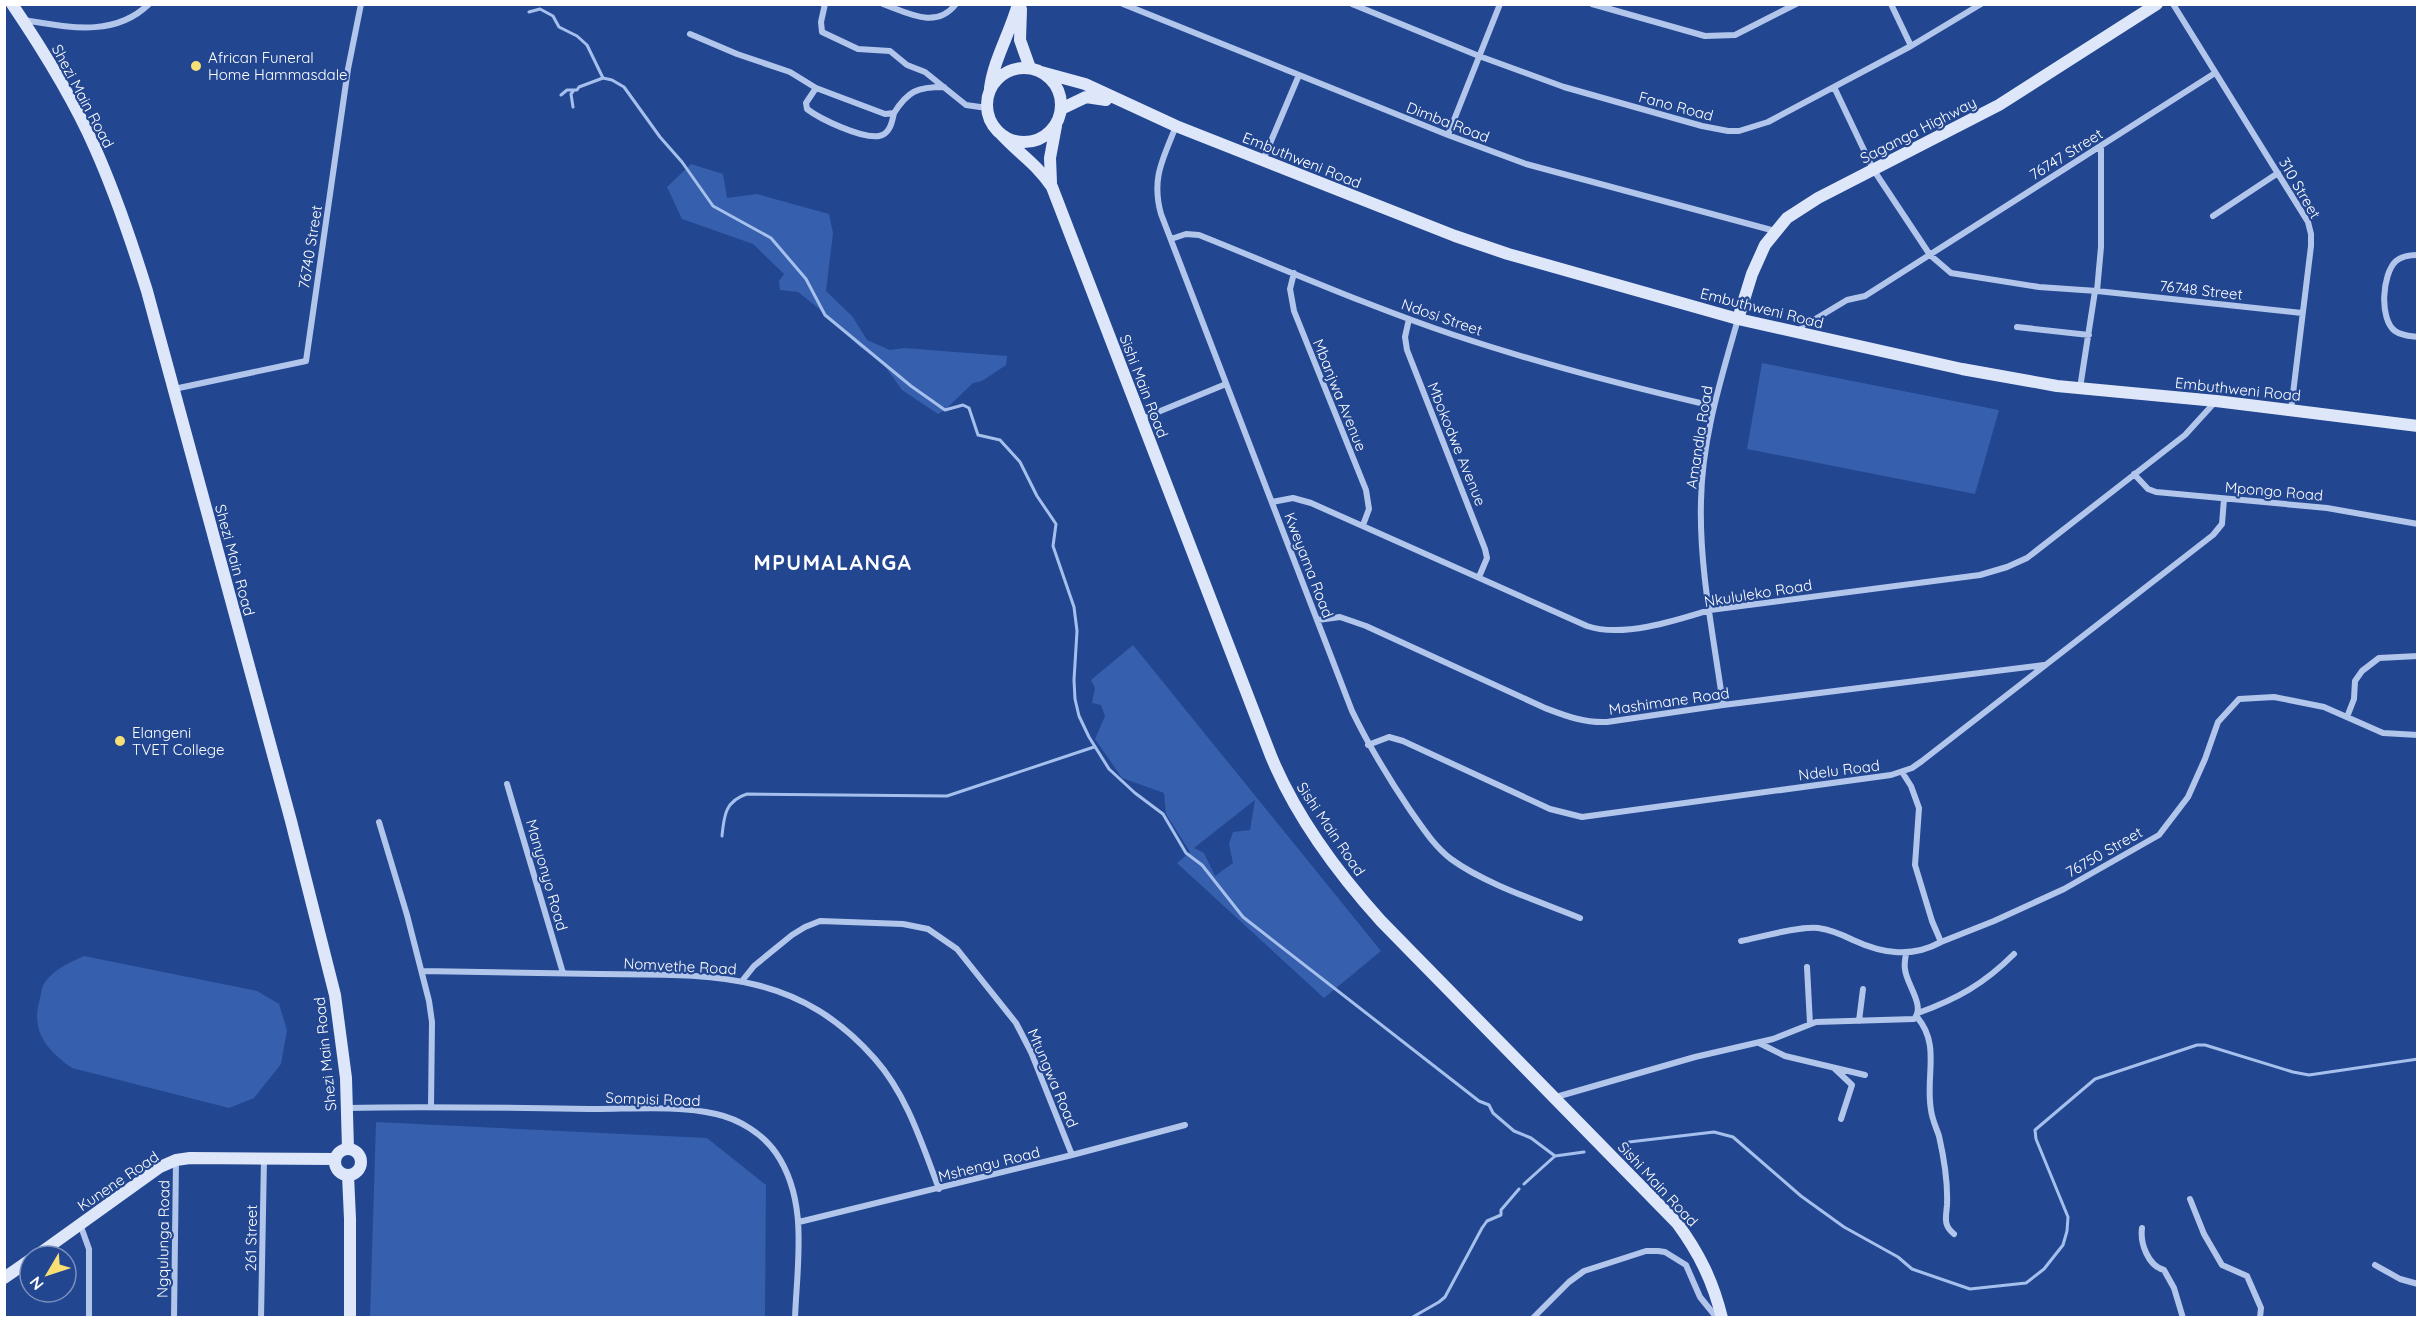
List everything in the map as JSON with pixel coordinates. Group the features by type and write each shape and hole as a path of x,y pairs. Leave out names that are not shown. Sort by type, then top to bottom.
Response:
{"street":[{"name":"Shezi Main Road","path":"12,4 54,69 99,158 125,222 174,389 326,957 342,1040 348,1149"},
{"path":"23,20 72,27 114,26 140,14 149,4"},
{"name":"76740 Street","path":"174,389 306,361 348,69 361,4"},
{"path":"825,4 820,22 822,32 858,49 890,51 907,65 925,72 966,105 987,108"},
{"path":"882,4 928,19 937,19 945,16 956,4"},
{"path":"1019,4 1020,40 1036,70"},
{"path":"989,92 1005,73 1017,69 1036,70 1050,78 1057,87 1061,109 1057,123 1049,133 1037,140 1024,142 1011,140 1000,133 991,122 987,108 989,92 991,77 1019,4"},
{"name":"Dimba Road","path":"1123,4 1448,135 1526,164 1774,231"},
{"name":"Fano Road","path":"1352,4 1479,56 1564,87 1702,126 1728,131 1752,128 1768,122 1911,46 1981,4"},
{"path":"1448,135 1500,4"},
{"path":"1592,4 1705,36 1723,37 1746,30 1796,4"},
{"path":"1890,4 1911,46"},
{"name":"Saganga Highway","path":"1738,319 1752,274 1765,245 1774,231 1800,208 1998,105 2157,4"},
{"name":"310 Street","path":"2174,4 2303,212 2311,234 2291,410"},
{"path":"690,34 737,54 790,72 816,88 885,114 894,113"},
{"name":"Embuthweni Road","path":"1036,70 1085,84 1127,105 1263,161 1401,216 1508,254 1738,319 1962,369 2079,388 2216,401 2418,426"},
{"name":"76747 Street","path":"1800,334 1805,320 1812,321 1847,300 1865,296 2215,73"},
{"path":"1263,161 1299,75"},
{"path":"816,88 806,103 807,110 818,118 862,134 879,136 890,128 894,113 902,99 908,94 930,87 944,87"},
{"path":"1834,87 1873,169 1930,255"},
{"name":"Embuthweni Road","path":"1061,109 1086,97 1127,105"},
{"name":"Sishi Main Road","path":"1052,187 1050,158 1057,123"},
{"name":"Kweyama Road","path":"1176,126 1156,182 1156,196 1352,711 1368,745 1380,767 1424,830 1450,858 1499,884 1580,918"},
{"name":"Sishi Main Road","path":"1000,133 1011,146 1038,167 1052,187 1270,756 1294,806 1367,906 1677,1223 1695,1247 1708,1272 1722,1317"},
{"path":"2079,388 2096,291 2101,247 2101,146"},
{"path":"2213,216 2278,173"},
{"name":"Ndosi Street","path":"1171,239 1186,234 1199,235 1409,319 1523,356 1713,406"},
{"name":"76748 Street","path":"1930,255 1944,269 1958,275 2039,287 2302,313"},
{"path":"2418,255 2402,257 2394,263 2389,273 2384,304 2385,315 2390,325 2404,335 2418,337"},
{"name":"Mbanjwa Avenue","path":"1294,273 1290,289 1294,311 1366,490 1369,508 1363,525"},
{"name":"Mbokodwe Avenue","path":"1409,319 1405,337 1407,350 1485,549 1486,558 1479,577"},
{"name":"Amandla Road","path":"1723,705 1704,567 1701,502 1703,470 1713,406 1738,319"},
{"path":"2017,327 2089,335"},
{"path":"1141,419 1226,384"},
{"name":"Nkululeko Road","path":"1272,502 1284,499 1302,500 1599,631 1670,622 1710,610 1980,575 2007,567 2027,558 2185,435 2216,401"},
{"name":"Mpongo Road","path":"2134,474 2143,485 2156,492 2327,508 2418,524"},
{"name":"Ndelu Road","path":"1368,745 1389,737 1403,741 1550,809 1582,817 1891,776 1922,761 2213,535 2222,524 2224,499"},
{"name":"Mashimane Road","path":"1318,620 1340,616 1545,708 1590,723 2044,665"},
{"path":"2346,717 2354,699 2355,681 2362,670 2379,658 2418,656"},
{"name":"76750 Street","path":"1906,954 1927,950 2084,879 2159,835 2188,797 2218,722 2228,708 2239,699 2274,697 2324,706 2383,733 2418,735"},
{"path":"1902,772 1911,786 1919,808 1915,865 1932,921 1941,942"},
{"name":"Manyonyo Road","path":"507,784 563,973"},
{"path":"380,822 422,971 432,1022 431,1106"},
{"name":"Mtungwa Road","path":"742,981 760,960 813,923 838,921 903,924 928,929 957,949 1016,1023 1031,1052 1072,1155"},
{"path":"1741,941 1815,928 1838,932 1876,950 1906,954 1905,968 1909,985 1918,1004 1917,1015 1926,1027 1933,1057 1929,1071 1931,1109 1943,1155 1947,1184 1945,1220 1947,1228 1954,1234"},
{"path":"1556,1097 1695,1057 1758,1043 1810,1024 1839,1020 1904,1021 1969,992 1998,970 2014,954"},
{"path":"1808,967 1810,1024"},
{"name":"Nomvethe Road","path":"422,971 687,975 721,977 780,992 813,1007 846,1030 876,1060 903,1101 921,1139 939,1189"},
{"path":"1859,1021 1863,989"},
{"path":"1758,1043 1785,1056 1865,1075"},
{"path":"1833,1068 1852,1085 1841,1119"},
{"name":"Sompisi Road","path":"347,1108 431,1106 652,1110 716,1114 734,1120 751,1130 776,1152 792,1185 799,1222 795,1317"},
{"name":"Mshengu Road","path":"799,1222 939,1189 1185,1125"},
{"path":"348,1149 359,1155 361,1164 356,1172 348,1175 336,1168 335,1160 339,1152 348,1149"},
{"name":"261 Street","path":"261,1317 264,1159"},
{"name":"Kunene Road","path":"53,1244 150,1174 176,1160 335,1160"},
{"name":"Ngqulunga Road","path":"174,1317 176,1160"},
{"path":"348,1175 350,1317"},
{"path":"2190,1198 2204,1234 2222,1265 2247,1276 2261,1308 2260,1317"},
{"path":"81,1224 90,1249 89,1317"},
{"path":"2142,1228 2142,1244 2158,1269 2164,1270 2174,1288 2183,1317"},
{"path":"1533,1317 1569,1282 1584,1271 1646,1251 1658,1251 1665,1252 1686,1265 1700,1297 1717,1317"},
{"path":"2375,1265 2400,1279 2418,1284"},
{"path":"4,1278 18,1268"}],"shaded area":[{"path":"691,164 723,174 727,198 757,194 829,214 833,233 826,291 852,316 867,340 890,350 904,348 1007,356 1006,365 982,381 973,383 938,414 902,390 882,362 860,347 798,292 780,290 779,281 784,274 753,244 682,219 667,187"},
{"path":"1762,363 1999,410 1975,494 1747,449"},
{"path":"1133,645 1381,951 1324,998 1178,864 1190,852 1166,814 1164,793 1122,778 1095,739 1105,716 1101,705 1092,703 1095,688 1091,680","holes":["1255,800 1250,830 1233,832 1229,844 1233,863 1215,876 1204,853 1194,848"]},
{"path":"84,956 257,991 279,1004 287,1030 281,1064 254,1098 229,1108 72,1068 48,1047 43,1039 37,1021 37,1010 43,987 49,977 63,966"},
{"path":"376,1122 707,1138 766,1185 765,1317 370,1317"}],"waterway":[{"path":"529,12 540,9 553,16 559,27 577,36 587,45 603,78 624,87 713,206 771,238 806,279 825,315 911,386 945,410 963,405 969,408 978,435 1000,440 1020,462 1037,496 1056,524 1053,546 1074,607 1077,631 1075,699 1079,716 1089,737 1109,769 1163,814 1186,853 1202,865 1243,917 1479,1101 1489,1105 1493,1113 1514,1131 1531,1138 1555,1156"},
{"path":"573,107 571,94 574,90 603,78"},
{"path":"561,95 567,90 574,90"},
{"path":"722,836 727,810 734,801 747,794 947,796 1094,747"},
{"path":"1629,1142 1714,1132 1733,1137 1801,1196 1844,1227 1898,1257 1912,1269 1970,1289 2026,1283 2044,1269 2063,1245 2068,1217 2036,1139 2035,1130 2095,1079 2197,1045 2205,1045 2309,1075 2418,1059"},
{"path":"1524,1184 1555,1156 1584,1152"},
{"path":"1411,1318 1445,1297 1482,1228 1487,1221 1501,1215 1501,1210 1519,1189"}],"place":[{"name":"African Funeral Home Hammasdale","path":"196,66"},
{"name":"Elangeni TVET College","path":"120,741"}],"district":[{"name":"MPUMALANGA","path":"833,562"}]}
